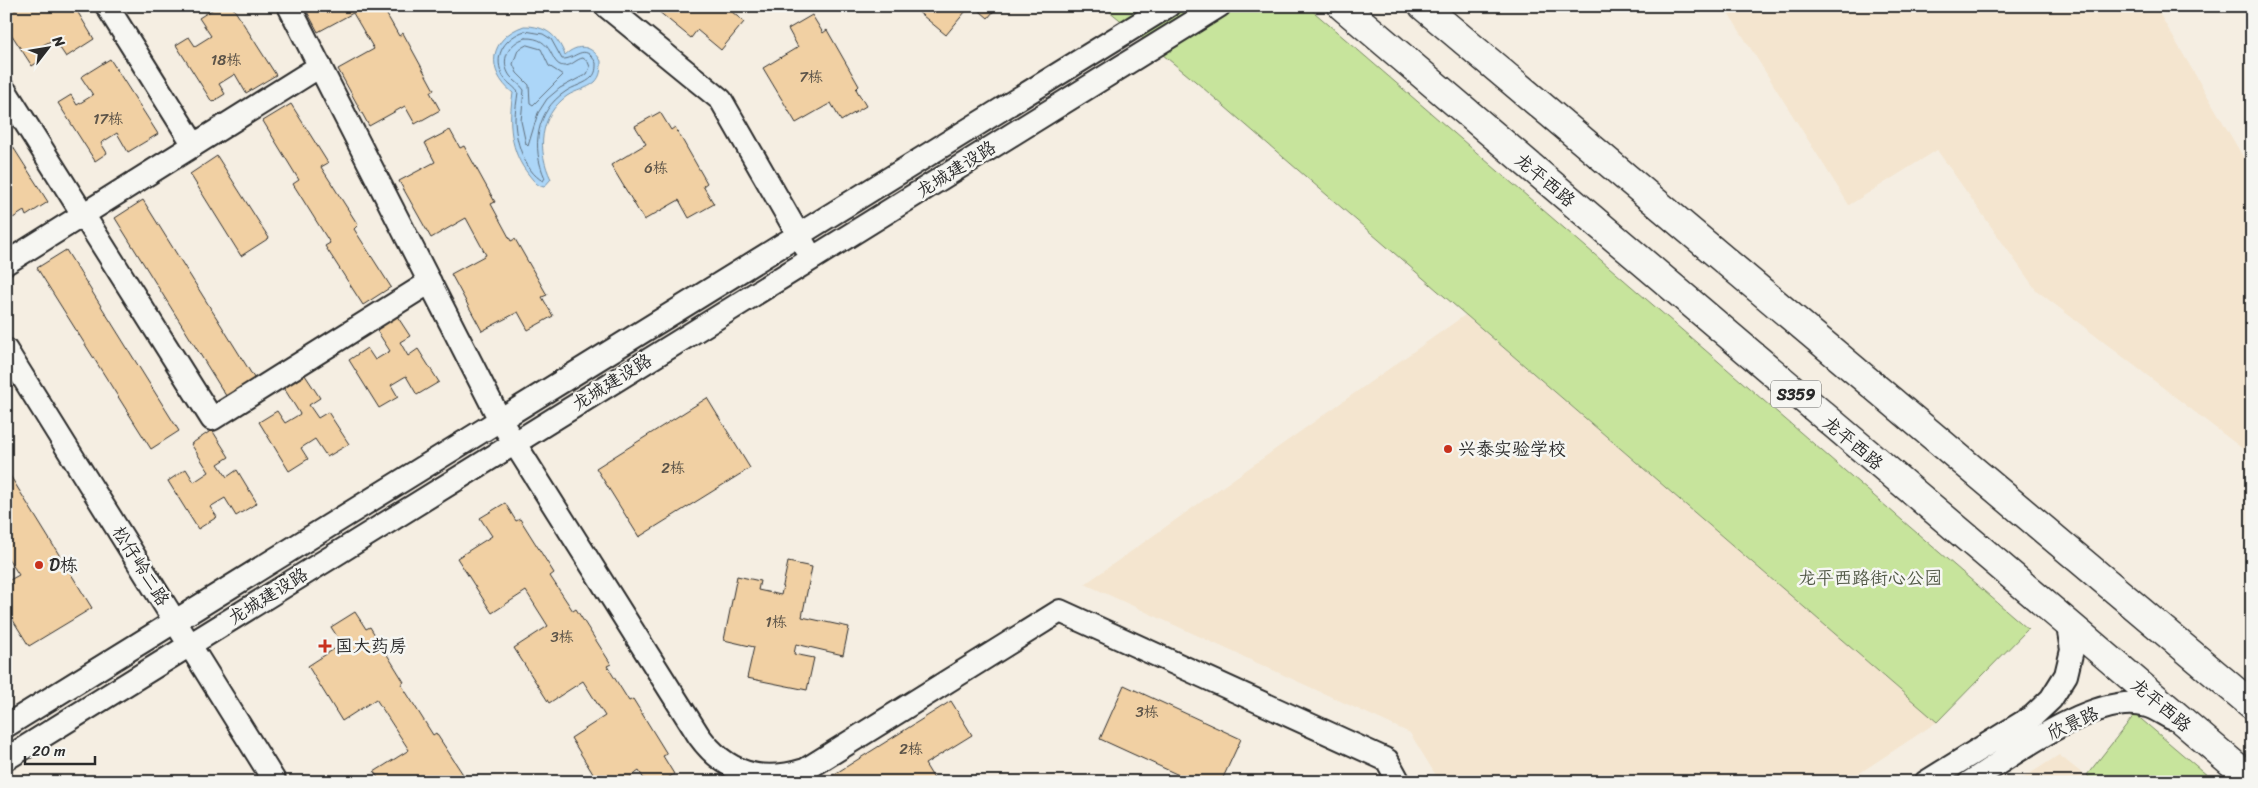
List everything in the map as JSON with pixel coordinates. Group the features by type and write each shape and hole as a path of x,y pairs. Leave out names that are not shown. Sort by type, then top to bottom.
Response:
{"main road":[{"name":"龙平西路","path":"1342,6 2068,626 2252,780"},
{"path":"1423,6 2252,704"}],"street":[{"path":"108,6 194,145"},
{"path":"289,6 500,420 699,736 719,758 745,773 775,777 805,770 1060,611 1386,760 1400,782"},
{"path":"606,6 721,100 812,258"},
{"name":"龙城建设路","path":"6,726 1168,6"},
{"name":"龙城建设路","path":"6,759 1219,6"},
{"path":"6,263 320,66"},
{"path":"6,92 212,419 430,282"},
{"name":"松仔岭二路","path":"6,350 276,782"},
{"name":"欣景路","path":"1926,782 2033,716 2051,699 2066,675 2072,650 2068,626"},
{"name":"欣景路","path":"1970,782 2059,726 2089,712 2118,704 2146,706 2184,724"}],"shaded area":[{"path":"1724,6 2155,6 2252,172 2252,456 2036,290 1937,150 1849,205"},
{"name":"兴泰实验学校","path":"1465,315 1937,722 1846,782 1440,782 1410,733 1085,584"},
{"path":"2059,755 2093,782 2017,782"}],"green space":[{"name":"龙平西路街心公园","path":"1103,6 1307,6 2028,629 1937,722 1195,81"},
{"path":"2135,714 2215,782 2093,782 2087,775"}],"water":[{"path":"524,26 532,26 550,33 558,42 565,55 580,47 589,49 601,61 600,75 597,80 589,86 567,96 551,113 546,124 543,134 544,157 551,179 544,187 534,181 518,157 514,147 511,126 513,93 498,75 495,65 498,47 504,38 512,31"}],"building":[{"path":"6,6 12,6 15,10 21,6 74,6 94,39 66,57 54,39 38,48 44,58 32,66 6,26"},
{"path":"218,6 232,6 276,75 246,93 235,74 219,84 225,94 212,102 176,45 189,37 195,46 211,36 199,18"},
{"path":"304,6 382,6 399,36 403,33 434,90 430,92 440,110 415,124 405,106 369,126 338,69 374,49 353,13 318,32"},
{"path":"663,6 725,6 744,22 721,50 697,30 691,38 658,11"},
{"path":"911,6 970,6 946,35"},
{"path":"974,6 998,6 988,18"},
{"path":"812,15 823,33 827,30 859,86 856,89 866,106 841,121 831,103 796,123 763,68 798,47 788,29"},
{"path":"110,59 158,134 128,152 117,133 101,143 107,153 95,161 58,103 71,95 77,105 93,95 81,77"},
{"path":"291,104 328,163 321,167 358,225 354,229 391,287 363,305 325,246 330,243 293,184 299,180 263,121"},
{"path":"660,112 671,130 675,127 707,183 703,186 714,204 689,218 679,200 644,220 611,165 646,144 635,126"},
{"path":"450,130 460,148 464,146 495,202 491,204 511,241 515,239 547,295 542,297 553,316 528,330 518,312 482,331 451,274 486,255 466,218 431,238 399,181 435,162 425,143"},
{"path":"6,136 48,202 26,216 24,211 13,218 6,208"},
{"path":"217,156 269,238 241,256 190,174"},
{"path":"143,200 256,381 228,399 115,218"},
{"path":"66,250 179,431 151,449 37,268"},
{"path":"393,310 410,336 400,342 408,356 418,349 439,382 417,395 406,376 391,385 398,397 379,408 349,360 367,348 375,360 390,351 372,323"},
{"path":"303,372 320,398 309,405 318,418 328,412 349,444 327,457 315,439 301,448 308,459 289,471 259,422 277,411 285,423 300,414 282,385"},
{"path":"707,398 750,468 639,537 596,468"},
{"path":"212,430 229,457 218,464 227,477 237,470 257,503 236,516 225,498 210,507 217,517 198,529 168,481 186,469 194,482 209,472 191,444"},
{"name":"D栋","path":"6,469 92,608 29,646 6,609 6,582 19,575 6,555"},
{"path":"505,503 516,521 520,519 554,573 550,576 573,611 576,609 611,664 607,666 629,701 633,699 667,754 663,756 674,774 662,782 646,782 639,771 623,782 598,782 571,738 605,716 583,681 549,703 514,648 548,626 526,591 492,613 457,558 492,536 480,518"},
{"path":"788,562 812,567 802,617 849,627 843,655 796,644 794,654 814,658 807,690 747,678 754,647 724,640 737,576 760,581 758,590 781,595"},
{"path":"355,612 366,629 370,627 404,682 401,684 433,735 436,733 468,782 381,782 374,772 409,750 376,699 342,721 308,666 342,644 331,627"},
{"path":"1124,685 1241,739 1221,782 1194,782 1100,739"},
{"path":"951,701 972,735 925,764 936,782 822,782"}],"place":[{"name":"兴泰实验学校","path":"1448,449"},
{"name":"D栋","path":"39,565"},
{"name":"国大药房","path":"325,646"}]}
